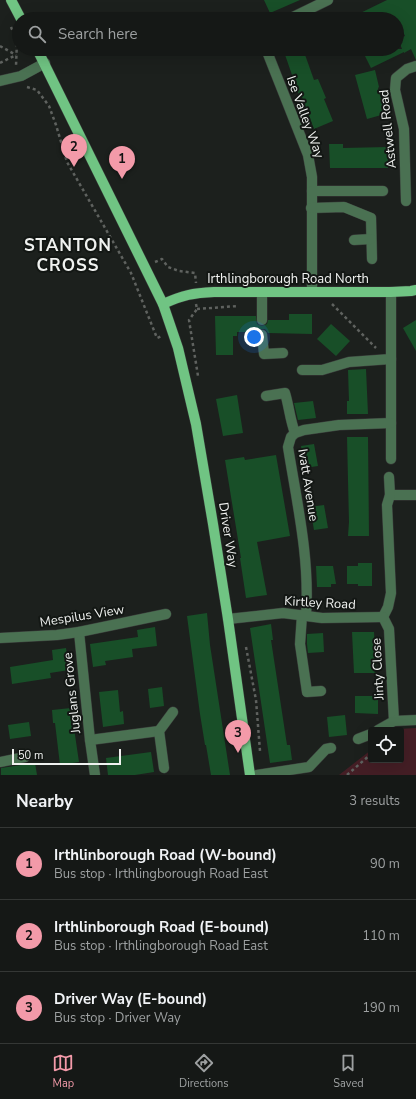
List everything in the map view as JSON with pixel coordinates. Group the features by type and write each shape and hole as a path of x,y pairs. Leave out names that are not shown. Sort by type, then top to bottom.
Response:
{"main road":[{"path":"11,0 17,12"},
{"name":"Driver Way","path":"41,56 163,304 178,348 196,424 228,619 250,775"},
{"name":"Irthlingborough Road North","path":"163,304 181,296 214,292 391,292 416,290"}],"street":[{"path":"303,12 328,0"},
{"name":"Ise Valley Way","path":"269,56 308,155 312,177 312,291"},
{"path":"0,81 21,76 45,63"},
{"name":"Astwell Road","path":"406,201 411,174 404,129 395,90 396,78 407,68 416,66"},
{"path":"312,191 383,191"},
{"path":"311,208 344,207 371,218 372,259"},
{"path":"354,240 371,239"},
{"path":"391,292 391,459"},
{"path":"262,293 262,320"},
{"path":"262,335 264,354 283,353"},
{"path":"302,370 322,370 349,362 391,359"},
{"path":"266,396 284,393 295,433"},
{"name":"Ivatt Avenue","path":"321,691 307,692 300,644 308,591 305,552 288,447 291,436 304,430 339,425 391,423"},
{"path":"383,617 388,607 391,593 387,505 390,495 389,477"},
{"path":"390,495 416,494"},
{"name":"Kirtley Road","path":"228,619 283,613 322,618 383,617"},
{"name":"Mespilus View","path":"0,638 57,635 79,632 166,614"},
{"name":"Jinty Close","path":"383,617 389,629 394,721"},
{"name":"Juglans Grove","path":"79,632 95,775"},
{"path":"164,768 159,731 173,712"},
{"path":"383,727 394,721 416,720"},
{"path":"90,740 159,731"},
{"path":"358,739 368,735"},
{"path":"257,775 309,767 326,749 331,748"},
{"path":"0,762 26,757"}],"path":[{"path":"9,23 12,29"},
{"path":"0,46 12,53"},
{"path":"0,63 14,56"},
{"path":"16,56 16,64"},
{"path":"27,87 37,90 49,106 67,162 131,273 157,338"},
{"path":"162,259 168,267 178,271 195,274"},
{"path":"332,304 376,348 391,359"},
{"path":"347,775 368,757"}],"shaded area":[{"path":"416,728 416,775 339,775 368,752 368,763 404,763 404,729"}],"building":[{"path":"264,0 300,0 272,12 270,12"},
{"path":"387,0 416,0 416,60 411,49 404,53 404,12 362,12"},
{"path":"285,56 305,56 314,80 318,79 333,121 314,129 302,97 300,98"},
{"path":"365,56 396,56 371,68"},
{"path":"375,70 385,114 367,119 355,75"},
{"path":"329,144 343,144 343,148 388,147 388,168 330,168"},
{"path":"289,314 312,314 312,334 268,333 265,329 256,332 237,332 237,336 233,336 233,355 216,355 215,316 256,316 257,324 262,326 267,324 268,320 289,320"},
{"path":"416,320 416,351 403,328"},
{"path":"331,324 350,341 336,356 317,339"},
{"path":"366,369 368,414 347,414 347,401 349,401 348,370"},
{"path":"237,395 243,433 223,436 216,399"},
{"path":"313,401 316,418 298,420 294,403"},
{"path":"347,437 368,437 369,536 348,536"},
{"path":"314,444 318,466 305,468 301,446"},
{"path":"276,455 290,536 257,542 267,595 246,598 225,460 244,457 245,460"},
{"path":"324,505 328,528 314,530 310,507"},
{"path":"358,563 372,563 372,586 347,584 347,566 358,566"},
{"path":"316,566 333,566 336,584 331,584 331,587 317,587"},
{"path":"207,613 210,645 230,775 211,775 200,714 187,616"},
{"path":"271,624 273,640 271,640 287,745 290,745 292,760 270,763 250,628"},
{"path":"155,627 157,646 132,649 133,657 105,661 106,665 93,667 90,644 138,637 137,630"},
{"path":"352,632 374,632 376,673 354,673"},
{"path":"323,633 324,652 308,653 307,634"},
{"path":"66,648 69,670 50,673 51,678 12,684 10,667 53,660 52,650"},
{"path":"162,687 164,706 150,708 148,689"},
{"path":"118,690 120,712 123,711 124,724 103,727 99,692"},
{"path":"355,696 378,696 378,714 355,713"},
{"path":"71,708 79,762 60,765 52,710"},
{"path":"345,715 347,735 329,737 327,717"},
{"path":"29,722 31,736 10,739 8,725"},
{"path":"151,752 154,772 135,775 108,775 106,758"},
{"path":"35,763 37,775 1,775 1,768"}],"place":[{"name":"Irthlinborough Road (E-bound)","path":"74,167"},
{"name":"Irthlinborough Road (W-bound)","path":"122,179"},
{"name":"Driver Way (E-bound)","path":"238,753"}],"district":[{"name":"STANTON CROSS","path":"68,255"}]}
